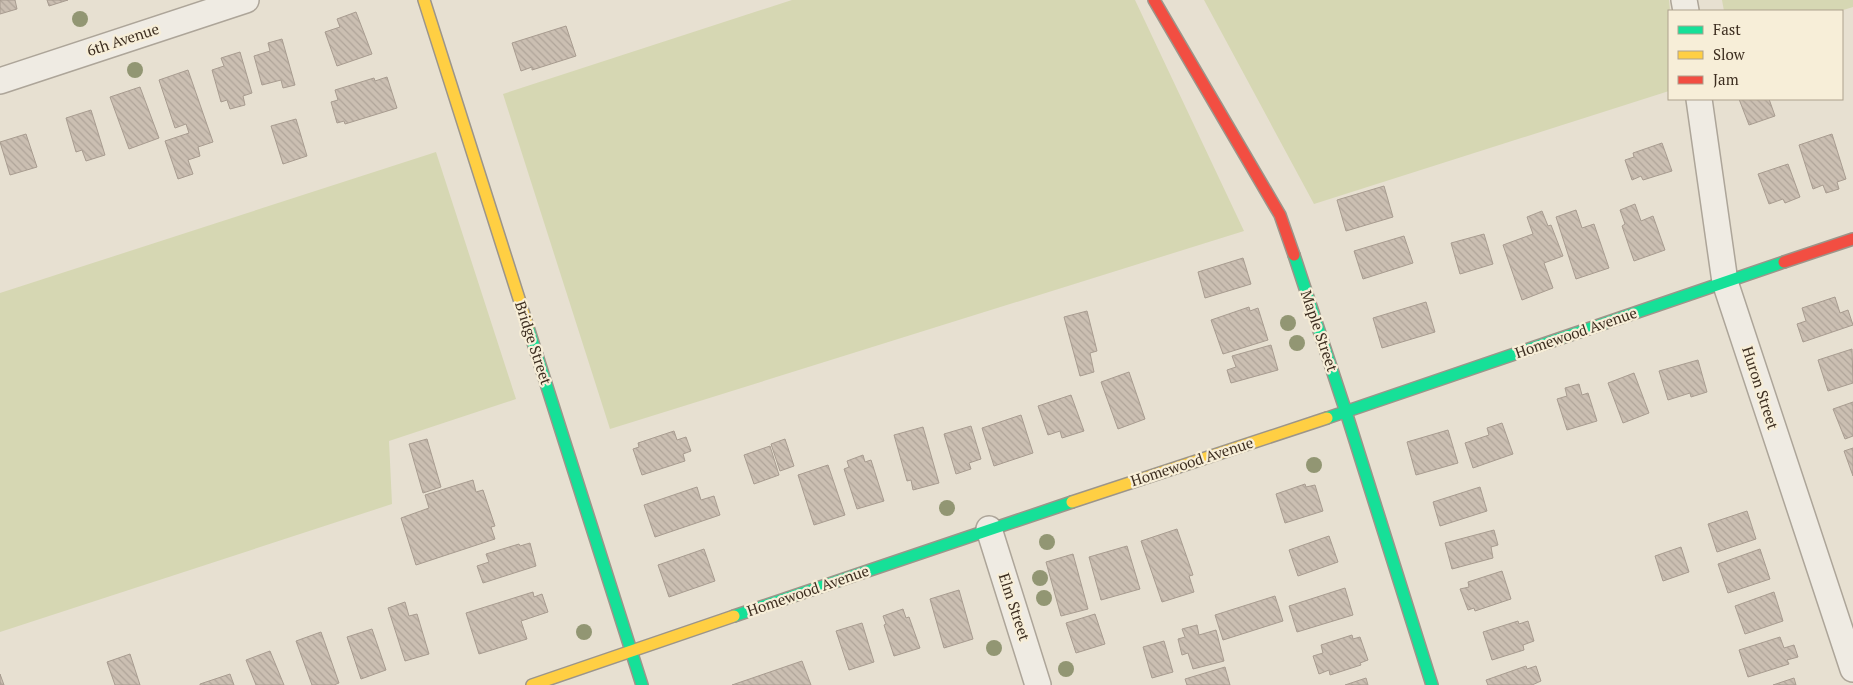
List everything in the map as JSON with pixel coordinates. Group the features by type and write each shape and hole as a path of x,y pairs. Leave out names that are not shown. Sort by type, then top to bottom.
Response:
{"street":[{"name":"6th Avenue","path":"0,81 246,0"},
{"name":"Bridge Street","path":"424,0 642,685"},
{"name":"Maple Street","path":"1154,0 1280,215 1346,412 1432,685"},
{"name":"Huron Street","path":"1699,100 1725,282 1853,669"},
{"name":"Homewood Avenue","path":"532,685 989,529 1346,412 1853,239"},
{"name":"Elm Street","path":"989,529 1038,685"}],"green space":[{"path":"792,0 1135,0 1244,231 610,429 503,94"},
{"path":"1204,0 1669,0 1668,91 1314,204"},
{"path":"1722,0 1853,0 1853,7 1843,10 1724,10"},
{"path":"436,152 516,399 389,441 392,504 0,632 0,293"}],"building":[{"path":"0,0 15,0 17,9 0,14"},
{"path":"47,0 68,0 49,6"},
{"path":"356,12 372,54 337,66 325,32 340,27 337,19"},
{"path":"566,26 576,56 532,70 532,67 521,71 512,43"},
{"path":"282,39 295,85 283,88 281,80 262,85 254,56 270,51 268,43"},
{"path":"240,52 252,93 243,96 245,105 230,109 227,100 221,102 212,70 224,66 221,58"},
{"path":"188,70 213,142 198,147 200,156 188,160 193,174 178,179 165,141 189,133 186,124 175,128 159,80"},
{"path":"387,77 397,108 345,124 344,121 337,123 331,102 338,100 335,90 374,78 375,81"},
{"path":"140,87 159,138 129,149 110,97"},
{"path":"1739,100 1769,100 1775,116 1749,125"},
{"path":"91,110 105,155 86,161 82,150 76,152 66,118"},
{"path":"296,119 307,156 283,164 271,126"},
{"path":"26,134 37,167 10,175 0,142"},
{"path":"1832,134 1846,179 1837,182 1839,189 1826,193 1823,185 1813,189 1799,145"},
{"path":"1662,143 1672,171 1643,180 1641,176 1632,180 1625,160 1634,157 1633,153"},
{"path":"1788,164 1800,197 1785,203 1783,199 1769,204 1758,174"},
{"path":"1384,186 1393,217 1346,231 1337,200"},
{"path":"1635,204 1641,221 1653,216 1665,250 1634,261 1622,226 1625,224 1620,210"},
{"path":"1576,210 1582,228 1594,224 1609,268 1576,279 1556,217"},
{"path":"1542,211 1548,226 1551,225 1563,256 1544,263 1553,288 1522,300 1503,245 1533,234 1527,217"},
{"path":"1484,234 1493,264 1460,274 1451,243"},
{"path":"1404,236 1413,263 1363,279 1354,251"},
{"path":"1243,258 1251,284 1205,298 1198,272"},
{"path":"1835,297 1840,313 1848,310 1853,325 1803,342 1797,324 1806,321 1802,308"},
{"path":"1426,302 1435,332 1382,348 1373,318"},
{"path":"1249,307 1250,311 1258,308 1268,340 1223,354 1211,320"},
{"path":"1087,311 1097,351 1090,353 1094,372 1080,376 1064,317"},
{"path":"1271,345 1278,370 1231,383 1227,370 1236,367 1232,356"},
{"path":"1852,349 1853,383 1828,391 1818,360"},
{"path":"1698,360 1707,392 1691,397 1690,393 1668,400 1659,371"},
{"path":"1129,372 1145,419 1118,429 1101,382"},
{"path":"1634,373 1649,413 1623,423 1608,383"},
{"path":"1579,384 1582,395 1588,393 1597,421 1567,430 1557,399 1567,396 1565,388"},
{"path":"1071,395 1084,431 1062,438 1060,431 1048,435 1038,406"},
{"path":"1853,402 1853,436 1845,439 1833,409"},
{"path":"1021,415 1033,453 994,466 982,428"},
{"path":"1502,423 1513,454 1473,468 1465,443 1489,435 1487,428"},
{"path":"971,426 981,459 969,463 971,469 956,474 944,434"},
{"path":"923,427 939,483 913,490 911,480 907,481 894,435"},
{"path":"1448,430 1458,463 1416,475 1407,442"},
{"path":"674,431 677,440 686,437 691,451 683,454 685,461 642,475 633,449 639,447 638,443"},
{"path":"427,439 441,487 423,493 409,444"},
{"path":"785,439 794,466 780,471 771,444"},
{"path":"770,446 779,475 754,484 744,455"},
{"path":"1853,448 1853,476 1844,451"},
{"path":"863,455 865,462 871,460 884,501 857,509 844,469 849,467 847,461"},
{"path":"828,465 845,515 814,525 798,475"},
{"path":"473,480 476,492 483,490 495,526 491,527 495,539 416,565 401,518 429,508 425,495"},
{"path":"1305,484 1306,487 1315,485 1323,511 1285,523 1276,494"},
{"path":"697,487 701,500 714,496 720,515 655,537 644,505"},
{"path":"1480,487 1487,511 1440,526 1433,502"},
{"path":"1747,511 1756,539 1717,552 1708,524"},
{"path":"1177,529 1193,575 1189,576 1194,592 1162,602 1141,541"},
{"path":"1494,530 1498,545 1491,547 1493,558 1452,569 1445,543"},
{"path":"1329,536 1338,562 1298,576 1289,550"},
{"path":"530,543 536,566 483,583 477,566 489,562 486,554 519,544 520,546"},
{"path":"1127,546 1140,589 1101,600 1089,557"},
{"path":"1681,547 1689,572 1663,581 1655,556"},
{"path":"704,549 715,581 669,597 658,565"},
{"path":"1760,549 1770,579 1728,593 1718,564"},
{"path":"1073,554 1088,609 1061,616 1046,562"},
{"path":"1502,571 1511,599 1475,611 1474,608 1468,610 1460,589 1469,587 1468,582"},
{"path":"1345,588 1353,615 1297,632 1289,606"},
{"path":"959,590 973,639 944,648 930,599"},
{"path":"533,592 534,597 542,594 548,612 521,621 527,639 479,654 466,613"},
{"path":"1774,592 1783,621 1745,634 1735,606"},
{"path":"1275,596 1283,621 1223,640 1215,615"},
{"path":"405,602 409,616 417,614 429,654 405,661 388,608"},
{"path":"903,609 906,618 909,617 920,648 894,656 883,616"},
{"path":"1095,614 1105,644 1076,653 1066,623"},
{"path":"1518,621 1519,624 1528,621 1534,641 1523,645 1524,650 1492,660 1483,632"},
{"path":"862,623 874,662 849,670 836,631"},
{"path":"1197,625 1199,635 1216,630 1224,661 1193,669 1188,653 1182,655 1178,639 1185,637 1182,629"},
{"path":"372,629 386,670 361,679 347,637"},
{"path":"321,632 339,683 334,685 312,685 296,641"},
{"path":"1352,635 1353,639 1360,637 1368,660 1360,663 1361,665 1330,675 1329,670 1319,674 1313,656 1323,653 1321,645"},
{"path":"1780,637 1784,648 1794,645 1798,657 1787,660 1789,664 1748,677 1739,650"},
{"path":"1164,641 1173,672 1152,678 1143,647"},
{"path":"270,651 284,685 256,685 246,660"},
{"path":"130,654 140,685 115,685 107,662"},
{"path":"802,661 811,685 732,685"},
{"path":"1526,666 1527,669 1536,666 1541,681 1532,685 1488,685 1486,680"},
{"path":"1225,667 1230,685 1187,685 1185,679"},
{"path":"0,674 4,685 0,685"},
{"path":"230,674 234,685 200,685 200,684"},
{"path":"1366,678 1368,685 1345,685"},
{"path":"1794,678 1796,685 1773,685"}],"traffic: fast":[{"path":"1294,255 1346,412 1432,685"},
{"path":"1327,418 1784,262"},
{"path":"528,327 642,685"},
{"path":"734,616 1072,502"}],"traffic: slow":[{"path":"424,0 528,327"},
{"path":"1072,502 1327,418"},
{"path":"532,685 734,616"}],"traffic: jam":[{"path":"1154,0 1280,215 1294,255"},
{"path":"1784,262 1853,239"}]}
